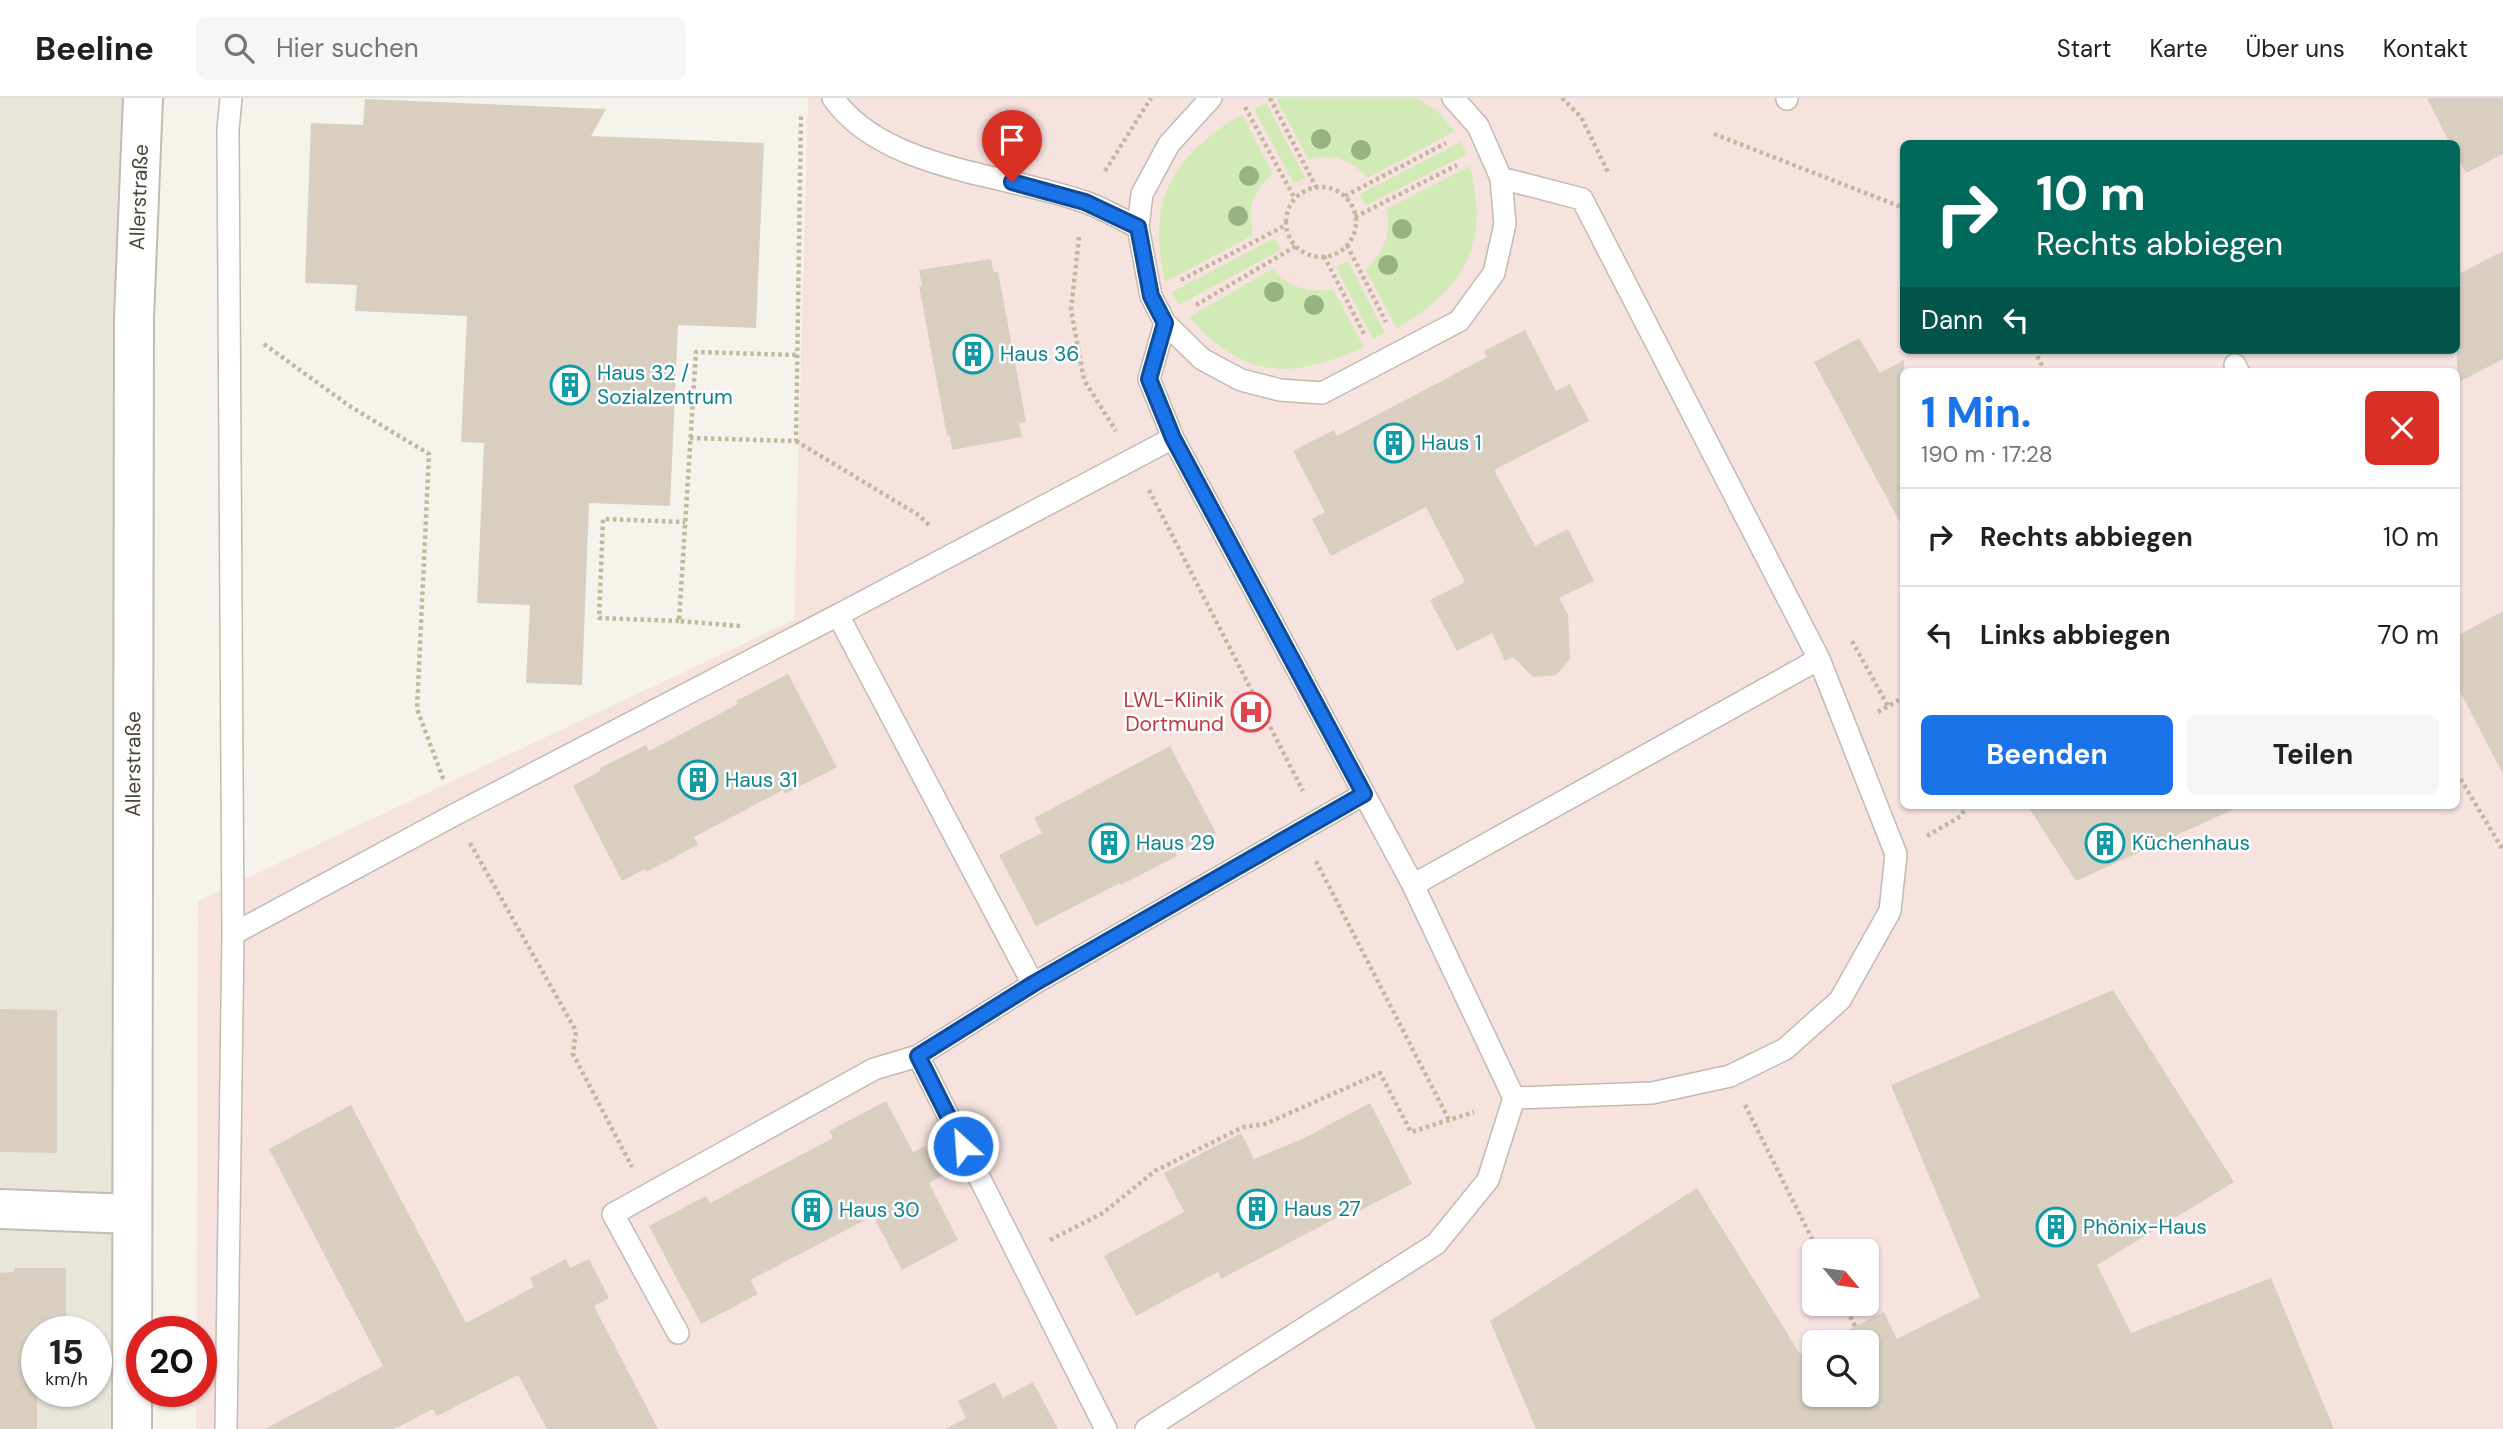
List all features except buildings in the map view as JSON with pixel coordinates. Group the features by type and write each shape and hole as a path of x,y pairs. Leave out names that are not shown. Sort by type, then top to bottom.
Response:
{"street":[{"name":"Allerstraße","path":"132,1429 134,318 143,98"},
{"path":"0,1209 132,1214"}],"lane":[{"path":"226,1429 233,934 228,130 231,98"},
{"path":"833,98 842,111 869,133 901,150 1085,202 1138,227"},
{"path":"1211,98 1168,144 1142,194 1138,227 1151,296 1165,323 1202,359 1241,380 1280,390 1322,393 1459,321 1494,273 1505,224 1501,178 1478,126 1453,98"},
{"path":"1501,178 1582,199 1819,659 1896,853 1890,911 1840,1000 1785,1049 1730,1076 1652,1093 1514,1098"},
{"path":"1146,1429 1436,1244 1488,1181 1514,1098 1413,885 1173,438 1149,379 1165,323"},
{"path":"233,934 454,815 1173,438"},
{"path":"838,615 1033,984"},
{"path":"1413,885 1819,659"},
{"path":"678,1332 613,1213 874,1069 918,1056 1033,984 1364,794"},
{"path":"918,1056 1106,1429"}],"path":[{"path":"1241,98 1295,199"},
{"path":"1270,98 1316,187"},
{"path":"1562,98 1581,117 1613,183"},
{"path":"796,441 802,111"},
{"path":"1345,196 1478,126"},
{"path":"1714,134 1900,206"},
{"path":"1355,217 1488,149"},
{"path":"1316,187 1336,190 1345,196 1352,205 1355,217 1352,236 1347,245 1324,256 1304,253 1289,237 1286,225 1289,207 1295,199 1308,189 1316,187"},
{"path":"1151,296 1286,225"},
{"path":"1347,245 1401,351"},
{"path":"1165,323 1296,246"},
{"path":"1324,256 1379,363"},
{"path":"230,319 351,407 429,454 417,709 454,815 576,1031 573,1054 647,1195"},
{"path":"679,621 696,352 797,355"},
{"path":"690,438 796,441 920,516 956,553"},
{"path":"685,522 603,519 599,618 743,626"},
{"path":"2460,778 2503,850"},
{"path":"1896,853 1961,816 1965,809"},
{"path":"1318,821 1311,852 1449,1120"},
{"path":"1018,1257 1103,1213 1155,1171 1243,1127 1265,1124 1380,1073 1411,1132 1514,1098"},
{"path":"1730,1076 1812,1239"},
{"path":"1850,1316 1855,1326"}],"shaded area":[{"path":"0,98 126,98 112,1429 0,1429"},
{"name":"LWL-Klinik Dortmund","path":"808,98 2503,98 2503,1429 196,1429 196,1407 217,1407 217,1316 197,1316 198,901 794,620"}],"green space":[{"path":"1417,98 1436,110 1455,131 1368,178 1341,159 1308,159 1277,100"},
{"path":"1266,103 1305,178 1294,184 1254,109"},
{"path":"1242,114 1273,174 1260,187 1253,201 1253,235 1165,282 1159,227 1170,183 1182,164 1198,147"},
{"path":"1461,142 1467,154 1365,206 1360,194"},
{"path":"1470,166 1477,219 1474,241 1467,261 1440,297 1397,329 1366,270 1385,242 1388,227 1386,209"},
{"path":"1275,238 1281,250 1179,305 1172,292"},
{"path":"1348,261 1385,333 1373,339 1336,267"},
{"path":"1272,269 1285,281 1300,288 1333,289 1364,347 1314,365 1291,369 1270,368 1249,363 1229,353 1209,338 1189,317"}],"place":[{"name":"Haus 36","path":"973,354"},
{"name":"Haus 32 / Sozialzentrum","path":"570,385"},
{"name":"Haus 1","path":"1394,443"},
{"name":"LWL-Klinik Dortmund","path":"1251,712"},
{"name":"Haus 31","path":"698,780"},
{"name":"Haus 29","path":"1109,843"},
{"name":"Küchenhaus","path":"2105,843"},
{"name":"Haus 27","path":"1257,1209"},
{"name":"Haus 30","path":"812,1210"},
{"name":"Phönix-Haus","path":"2056,1227"}],"route":[{"path":"963,1146 918,1056 1033,984 1364,794 1173,438 1149,379 1165,323 1151,296 1138,227 1085,202 1012,182"}]}
